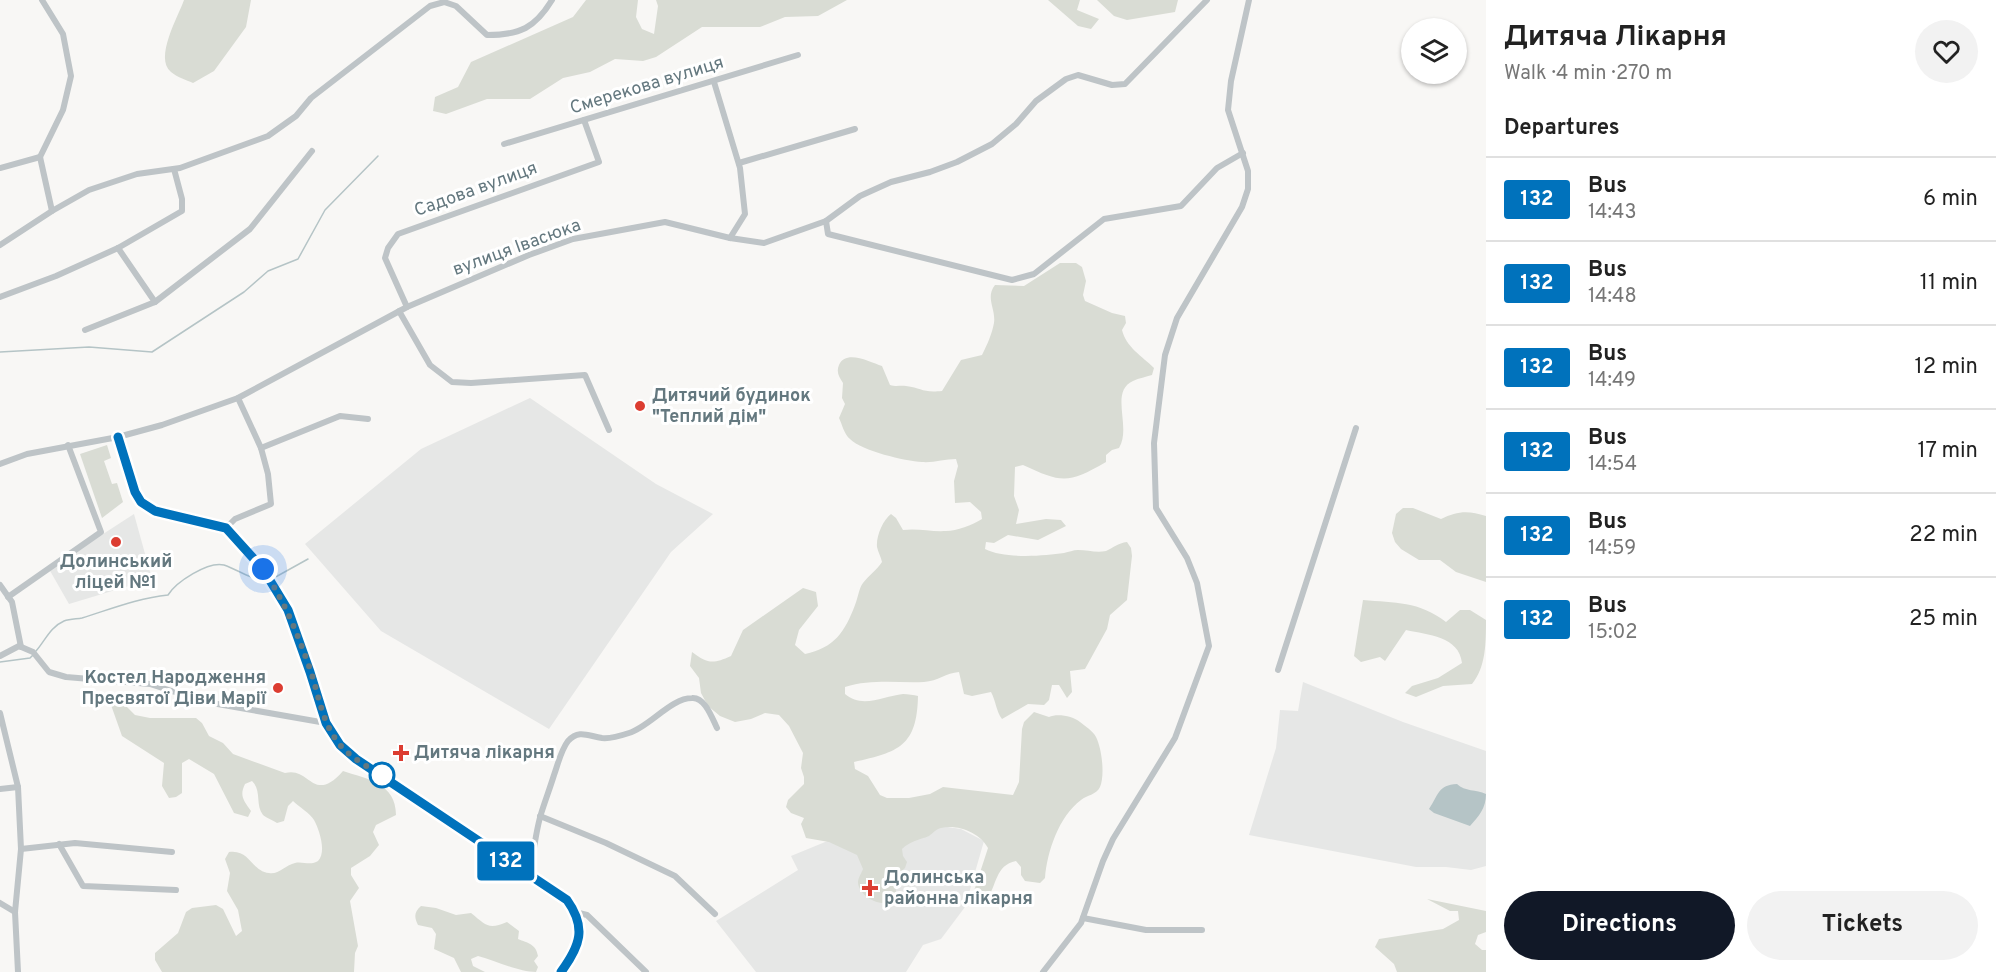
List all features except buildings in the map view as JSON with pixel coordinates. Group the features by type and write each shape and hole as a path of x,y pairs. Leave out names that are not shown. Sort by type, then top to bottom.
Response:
{"street":[{"path":"42,0 63,34 71,76 63,110 40,157 52,211"},
{"path":"0,245 52,211 99,186 137,174 174,169 268,136 297,116 310,98 430,6 444,2 456,6 487,35 509,35 531,25 552,0"},
{"name":"вулиця Івасюка","path":"0,464 27,454 118,437 162,425 238,398 407,307 529,255 573,239 665,222 730,238 764,243 826,221 860,196 891,182 939,169 992,144 1016,124 1036,101 1066,80 1078,75 1112,86 1125,84 1207,0"},
{"path":"1043,972 1083,918 1113,839 1175,738 1209,646 1197,583 1187,558 1156,508 1154,443 1165,355 1177,318 1242,207 1248,189 1248,171 1228,110 1231,81 1248,0"},
{"name":"Смерекова вулиця","path":"504,144 798,55"},
{"path":"714,82 739,163 745,214 730,238"},
{"name":"Садова вулиця","path":"407,307 385,258 388,248 398,234 599,162 584,120"},
{"path":"739,163 855,129"},
{"path":"85,330 155,302 250,229 312,151"},
{"path":"826,221 828,234 1012,280 1034,274 1100,221 1181,206 1217,168 1242,153"},
{"path":"0,168 40,157"},
{"path":"0,297 56,276 118,248 183,211 174,169"},
{"path":"118,248 155,302"},
{"path":"399,311 430,365 452,382 471,383 585,375 609,430"},
{"path":"226,528 235,519 271,504 268,474 261,448 238,398"},
{"path":"261,448 340,416 368,419"},
{"path":"1278,670 1356,429"},
{"path":"118,437 135,492 141,502 155,511 226,528 263,569 288,610 326,723 340,745 356,759 567,900 575,912 580,934 577,947 561,972"},
{"path":"8,597 101,532 68,445"},
{"path":"0,585 12,602 20,647"},
{"path":"0,657 20,647 33,652 49,672 66,677 150,684 206,702 326,723"},
{"path":"530,877 540,816 567,742 582,733 601,738 613,738 630,733 667,709 691,697 703,703 717,728"},
{"path":"0,712 18,787 21,849 15,912 18,972"},
{"path":"0,789 18,787"},
{"path":"540,816 606,843 675,876 715,914"},
{"path":"21,849 75,843 172,852"},
{"path":"58,844 83,886 176,890"},
{"path":"0,903 15,912"},
{"path":"575,912 587,915 646,972"},
{"path":"1083,918 1146,930 1202,930"}],"shaded area":[{"path":"184,0 251,0 246,27 214,71 193,83 171,72 166,66 165,57 169,37"},
{"path":"586,0 638,0 636,17 642,29 654,34 658,6 656,0 847,0 818,16 785,17 760,27 702,27 656,57 643,61 615,59 590,72 563,78 530,99 487,99 446,114 433,111 435,97 458,87 471,62 573,17"},
{"path":"1048,0 1080,0 1077,10 1099,19 1091,29 1078,26"},
{"path":"1097,0 1178,0 1175,12 1127,20 1114,16"},
{"path":"1060,263 1076,263 1082,267 1086,281 1083,295 1085,301 1125,316 1126,323 1122,330 1124,336 1135,351 1154,368 1152,375 1135,380 1126,386 1121,401 1122,440 1119,448 1106,455 1106,462 1082,474 1065,478 1056,478 1023,465 1015,467 1014,496 1019,510 1016,524 1046,519 1061,520 1066,526 1038,540 1008,535 994,543 986,542 985,549 1003,554 1035,556 1076,550 1106,551 1127,542 1132,556 1127,600 1110,615 1107,629 1085,669 1070,671 1072,692 1067,698 1059,685 1052,685 1049,700 1044,705 1028,704 1002,719 991,692 972,696 964,694 959,672 924,682 874,682 855,685 845,687 845,694 859,701 903,694 918,696 914,726 902,744 894,750 854,762 855,769 868,776 880,795 887,798 909,798 930,794 943,787 1013,795 1019,782 1022,729 1024,722 1034,712 1049,717 1060,715 1073,718 1093,733 1101,755 1102,782 1096,792 1083,798 1066,815 1051,846 1045,878 1040,883 1025,881 1021,875 1021,867 1016,861 1009,863 1000,871 986,901 978,902 972,897 988,848 974,834 948,827 938,829 902,849 907,862 905,868 894,878 896,893 893,899 882,903 869,898 859,888 858,880 863,869 857,855 829,842 806,838 801,824 804,818 791,813 786,807 788,800 804,784 801,768 803,753 789,726 779,715 765,713 735,722 720,716 708,706 701,693 699,678 690,666 692,652 711,662 731,656 743,630 803,588 816,592 818,606 799,630 795,645 805,654 824,648 842,631 851,615 862,585 882,562 877,547 878,538 883,524 891,514 903,530 950,531 982,519 981,512 970,502 955,503 954,481 958,466 956,459 926,462 905,460 864,448 848,437 839,418 845,404 842,398 843,383 838,374 838,368 842,360 859,358 882,366 890,385 942,391 961,360 982,355 994,323 991,294 995,285 1024,286"},
{"path":"530,398 656,484 713,514 671,552 549,729 381,631 305,544 421,449"},
{"path":"107,445 111,458 104,461 112,484 117,483 123,502 102,518 80,454"},
{"path":"1403,508 1413,508 1441,519 1463,512 1486,516 1486,582 1456,572 1440,560 1419,560 1401,549 1392,533 1396,514"},
{"name":"Долинський ліцей №1","path":"134,514 152,579 69,604 49,569"},
{"path":"1363,600 1416,607 1446,622 1460,610 1470,610 1486,620 1483,662 1472,684 1443,686 1416,697 1405,693 1412,686 1438,678 1462,663 1460,654 1449,642 1424,633 1406,630 1385,661 1380,657 1361,662 1354,656"},
{"path":"1303,682 1403,722 1486,751 1486,866 1471,870 1416,867 1249,835 1276,748 1280,710 1298,711"},
{"path":"118,703 125,705 135,715 150,718 196,718 202,723 209,736 223,743 233,754 285,773 293,772 318,785 325,785 333,781 343,771 370,780 386,789 395,804 396,815 376,825 373,832 379,845 370,856 351,868 351,875 359,888 350,901 358,946 355,953 354,972 162,972 155,960 155,953 178,933 186,912 192,908 216,905 223,909 236,936 242,931 238,910 227,891 230,873 225,859 229,852 242,854 258,868 272,873 295,863 318,861 322,852 321,840 312,817 293,801 288,806 284,821 277,823 263,815 259,807 257,789 252,781 245,784 242,792 244,801 251,811 248,817 234,813 214,774 189,759 182,763 182,793 169,798 162,786 164,763 122,736 111,705"},
{"path":"1457,784 1486,794 1483,808 1470,826 1429,809 1442,788"},
{"name":"Долинська районна лікарня","path":"934,825 961,829 984,841 965,907 941,939 923,945 906,972 756,972 716,921 798,870 791,856 830,840"},
{"path":"1427,899 1486,911 1486,932 1478,935 1475,944 1482,950 1486,950 1486,972 1397,972 1394,964 1375,947 1379,939 1443,929 1459,920 1458,911 1450,911"},
{"path":"421,906 456,915 471,913 491,926 507,922 519,931 518,939 531,944 535,949 538,956 534,961 538,967 536,972 529,972 478,956 471,959 473,966 485,972 461,972 454,958 434,949 436,934 432,928 418,925 415,915"}],"waterway":[{"path":"0,352 89,347 152,352 244,292 268,271 298,259 325,210 378,156"},
{"path":"272,579 308,559"},
{"path":"36,651 51,630 64,621 82,618 135,601 168,595 185,579 210,566 224,565 250,577 268,580"},
{"path":"0,662 30,658 33,655"}],"bus line":[{"name":"132","path":"118,437 135,492 141,502 155,511 226,528 246,547 263,569 288,610 326,723 340,745 356,759 567,900 579,922 580,934 577,947 561,972"}],"place":[{"name":"Дитячий будинок \"Теплий дім\"","path":"640,406"},
{"name":"Долинський ліцей №1","path":"116,542"},
{"name":"Костел Народження Пресвятої Діви Марії","path":"278,688"},
{"name":"Дитяча лікарня","path":"401,753"},
{"name":"Долинська районна лікарня","path":"870,888"}],"route":[{"path":"263,569 288,610 326,723 340,745 356,759 382,775"}]}
